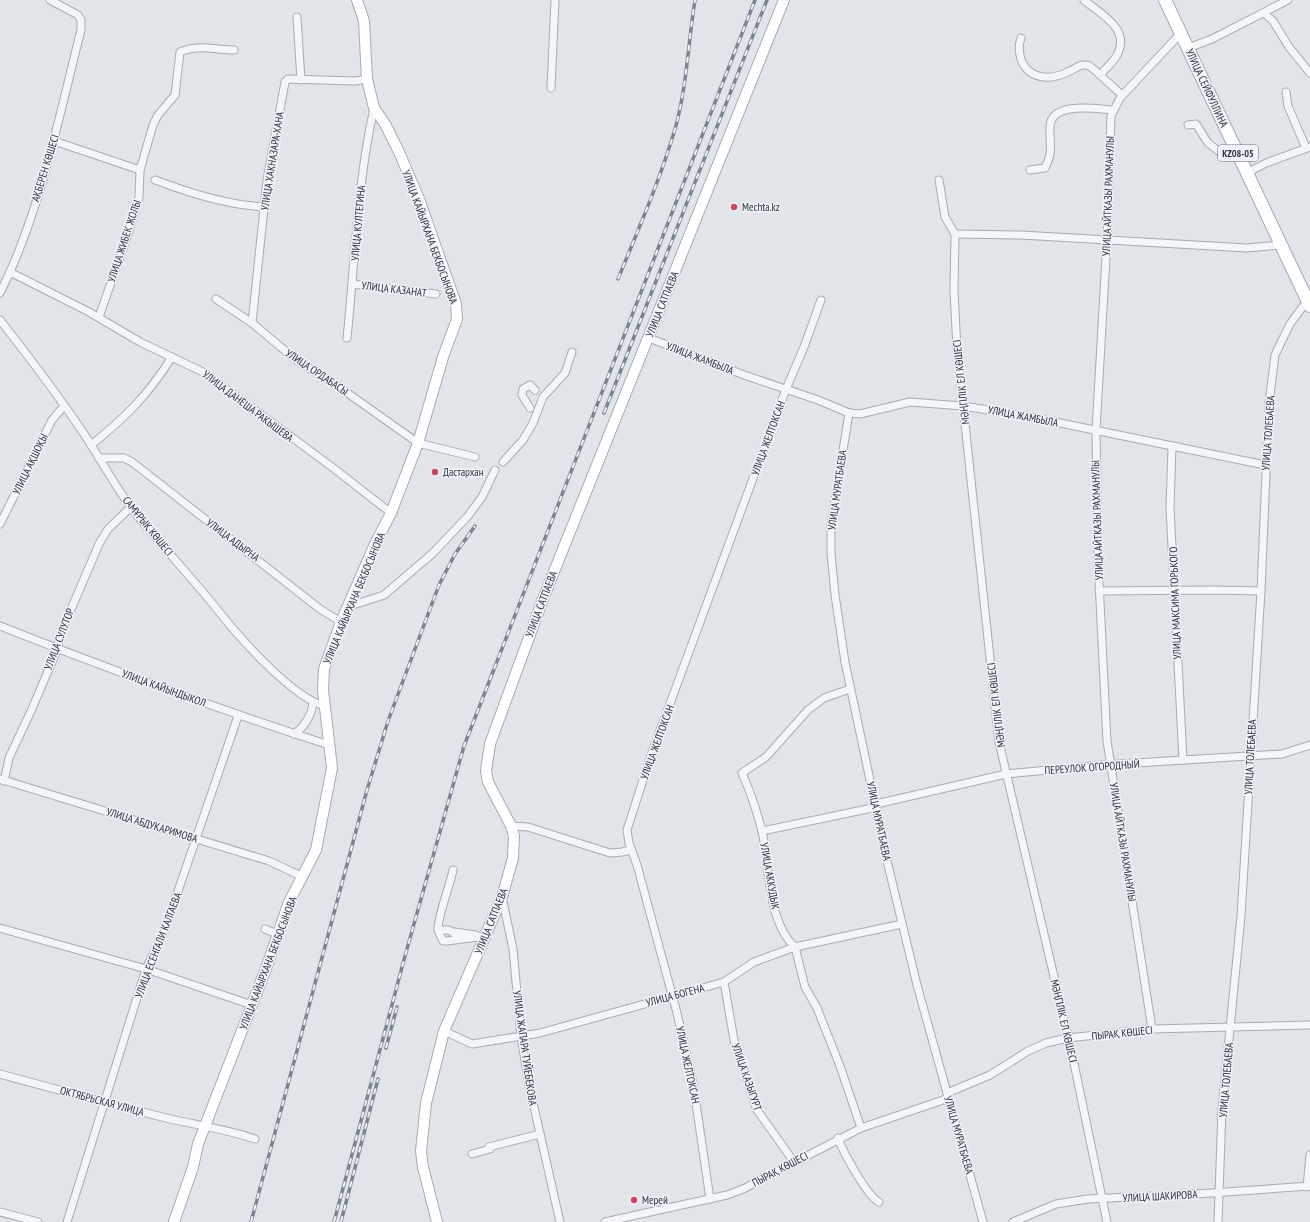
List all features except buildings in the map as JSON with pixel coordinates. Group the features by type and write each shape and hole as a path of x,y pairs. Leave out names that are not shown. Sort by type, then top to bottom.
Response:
{"main road":[{"name":"УЛИЦА СЕЙФУЛЛИНА","path":"1165,0 1309,304"}],"street":[{"name":"АҚБЕРЕН КӨШЕСІ","path":"0,293 2,285 10,272 33,209 54,141 79,40 81,20 78,15 50,0"},
{"name":"УЛИЦА КАЙЫРХАНА БЕКБОСЫНОВА","path":"174,1222 193,1167 198,1144 204,1127 267,966 277,934 290,902 316,850 332,768 325,706 324,669 347,607 375,544 391,513 418,444 443,357 456,319 456,304 419,199 399,152 385,124 374,108 367,79 364,22 357,0"},
{"path":"551,88 555,0"},
{"name":"УЛИЦА САТПАЕВА","path":"437,1222 423,1167 421,1151 426,1104 444,1032 502,897 513,858 514,836 511,826 488,782 486,771 490,744 543,599 784,0"},
{"path":"1084,0 1116,27 1122,38 1118,54 1100,75"},
{"path":"1188,48 1212,39 1288,0"},
{"path":"1264,13 1273,21 1289,47 1310,73"},
{"path":"297,17 301,80"},
{"name":"УЛИЦА АЙТКАЗЫ РАХМАНУЛЫ","path":"1152,1029 1111,766 1105,713 1099,591 1096,430 1107,240 1111,116 1122,95 1181,33"},
{"path":"1021,38 1018,45 1021,59 1024,66 1035,76 1048,77 1059,75 1078,66 1086,65 1100,75 1122,95"},
{"name":"УЛИЦА ЖИБЕК ЖОЛЫ","path":"98,317 139,197 140,170 153,125 158,115 175,95 180,52 186,49 197,48 234,50"},
{"name":"УЛИЦА ХАКНАЗАРА-ХАНА","path":"252,323 268,180 285,82 288,79 355,81 367,79"},
{"path":"1247,173 1266,163 1308,148 1288,106 1286,92"},
{"name":"УЛИЦА КУЛТЕГИНА","path":"347,338 357,209 367,140 374,108"},
{"path":"1030,170 1045,168 1047,164 1052,152 1050,124 1054,116 1059,111 1076,109 1113,110"},
{"path":"1188,125 1196,124 1208,143 1221,153 1236,149"},
{"path":"54,141 140,170"},
{"path":"155,180 184,191 246,206 265,207"},
{"path":"940,180 945,216 955,234 1021,235 1247,248 1281,245"},
{"name":"МӘҢГІЛІК ЕЛ КӨШЕСІ","path":"955,234 954,291 956,342 999,742 1068,1038 1107,1222"},
{"name":"УЛИЦА ДАНЕША РАКЫШЕВА","path":"10,272 98,317 116,329 205,373 332,467 391,513"},
{"name":"УЛИЦА КАЗАНАТ","path":"352,284 436,294"},
{"name":"УЛИЦА ОРДАБАСЫ","path":"216,299 252,323 294,359 339,387 418,444"},
{"name":"УЛИЦА ЖЕЛТОКСАН","path":"710,1199 693,1083 672,996 637,865 631,850 627,830 651,755 786,389 804,347 821,300"},
{"name":"УЛИЦА ТОЛЕБАЕВА","path":"1218,1222 1222,1110 1241,916 1261,591 1265,465 1275,355 1290,324 1309,304"},
{"name":"САМҰРЫҚ КӨШЕСІ","path":"0,320 92,445 131,507 229,625 253,652 301,694 313,702 325,706"},
{"name":"УЛИЦА ЖАМБЫЛА","path":"648,338 818,400 849,413 860,414 910,402 963,406 1019,414 1265,465"},
{"path":"503,462 523,440 533,423 543,397 565,373 572,352"},
{"path":"92,445 118,424 138,404 155,384 172,357"},
{"path":"530,408 522,395 523,389 530,385 535,390"},
{"name":"УЛИЦА АҚШОҚЫ","path":"0,524 52,420 64,406"},
{"name":"УЛИЦА МУРАТБАЕВА","path":"849,413 831,525 831,546 839,624 850,689 902,924 917,985 983,1222"},
{"path":"418,444 475,457"},
{"name":"УЛИЦА МАКСИМА ГОРЬКОГО","path":"1172,446 1170,508 1183,760"},
{"name":"УЛИЦА АДЫРНА","path":"99,458 124,458 132,462 320,609 341,622"},
{"path":"347,607 384,595 433,553 468,516 482,497 492,480 494,470"},
{"name":"УЛИЦА СУЛУТОР","path":"1,781 9,758 57,650 59,639 99,544 108,529 131,507"},
{"path":"1099,591 1261,591"},
{"name":"УЛИЦА КАЙЫНДЫКОЛ","path":"0,626 57,650 149,682 238,716 329,745"},
{"name":"УЛИЦА АККУДЫК","path":"850,689 824,698 808,710 766,757 742,773 762,831 772,894 778,918 790,943 796,947 805,987 819,1015 861,1128"},
{"path":"294,734 299,731 307,720 313,702"},
{"name":"УЛИЦА ЕСЕНГАЛИ КАЛГАЕВА","path":"66,1222 146,969 164,932 238,716"},
{"name":"ПЕРЕУЛОК ОГОРОДНЫЙ","path":"762,831 876,805 980,778 1006,774 1103,765 1111,766 1282,754 1310,745"},
{"name":"УЛИЦА АБДУКАРИМОВА","path":"1,781 269,861 303,877"},
{"path":"511,826 528,828 610,852 631,850"},
{"path":"453,870 438,930 443,941 486,936"},
{"name":"УЛИЦА ЖАПАРА ТУЙЕБЕКОВА","path":"502,897 513,949 521,1036 529,1085 560,1222"},
{"name":"УЛИЦА БОГЕНА","path":"444,1032 472,1044 540,1033 724,982 754,962 796,947 902,924"},
{"path":"0,928 146,969 252,1005"},
{"path":"266,928 277,934"},
{"path":"438,930 443,929 486,936"},
{"path":"454,932 457,940"},
{"name":"УЛИЦА КАЗЫГУРТ","path":"724,982 734,1040 757,1110 794,1162"},
{"name":"ПЫРАҚ КӨШЕСІ","path":"605,1222 710,1199 743,1189 838,1138 948,1096 990,1075 1028,1051 1046,1043 1068,1038 1152,1029 1310,1025"},
{"name":"ОКТЯБРЬСКАЯ УЛИЦА","path":"0,1074 204,1127 233,1131 255,1139"},
{"path":"472,1154 540,1134"},
{"path":"838,1138 842,1148 862,1181 872,1196 879,1202"},
{"path":"1308,1186 1310,1155"},
{"name":"УЛИЦА ШАКИРОВА","path":"1013,1222 1056,1204 1088,1199 1308,1186"},
{"path":"0,1212 38,1222"}],"railway":[{"path":"618,279 656,186 675,129 685,81 695,0"},
{"path":"334,1222 405,956 464,746 755,0"},
{"path":"604,413 767,0"},
{"path":"251,1222 367,790 388,721 439,585 455,554 475,526"},
{"path":"386,1048 397,1007"},
{"path":"341,1222 378,1079"}],"place":[{"name":"Mechta.kz","path":"734,207"},
{"name":"Дастархан","path":"435,472"},
{"name":"Мерей","path":"634,1200"}]}
